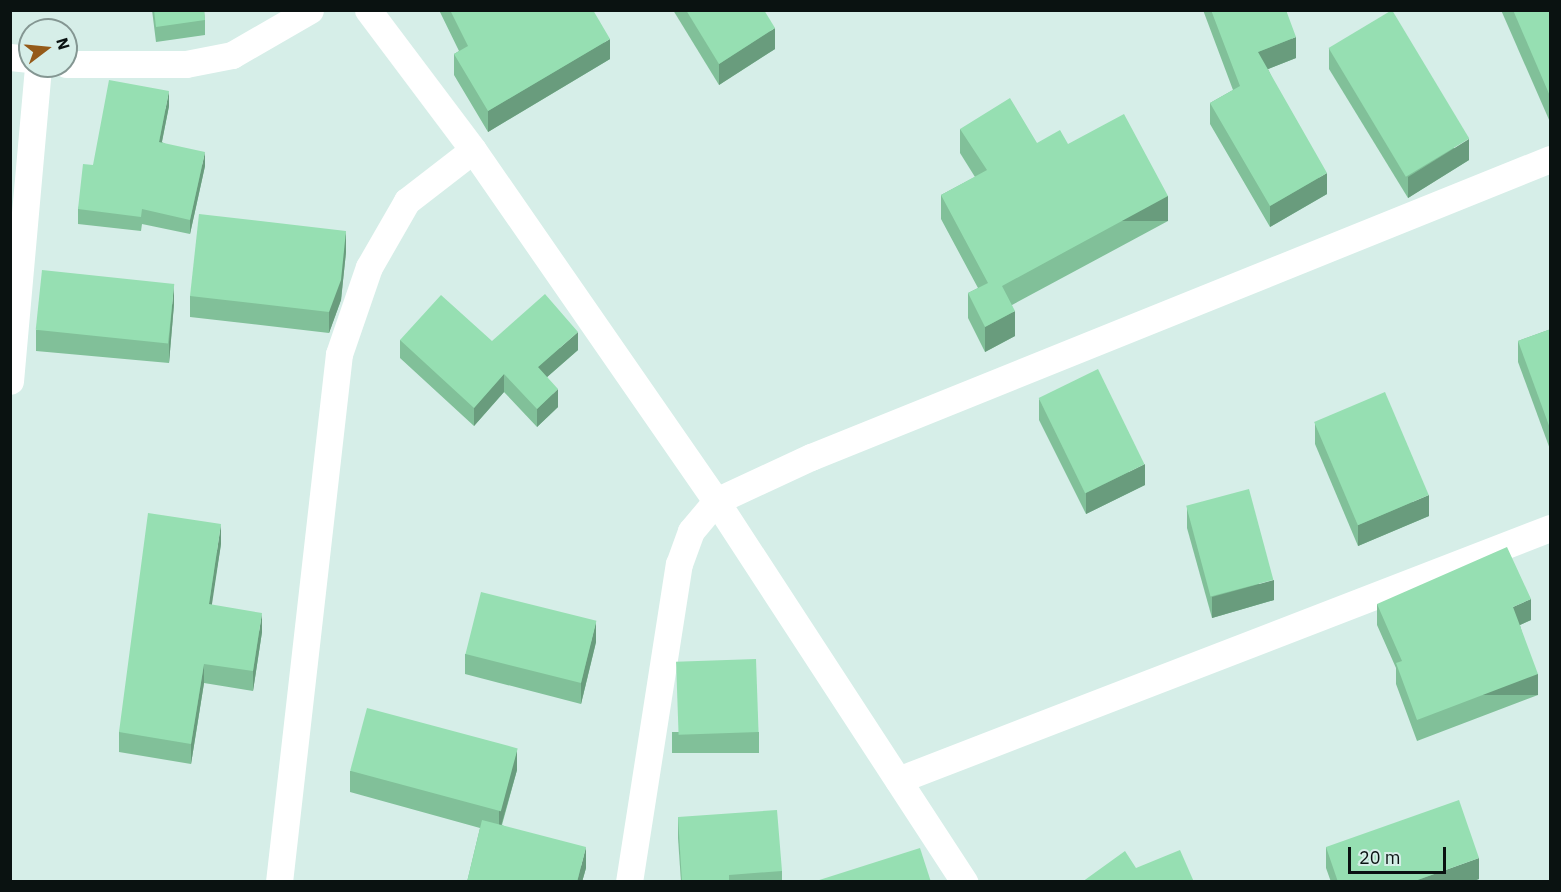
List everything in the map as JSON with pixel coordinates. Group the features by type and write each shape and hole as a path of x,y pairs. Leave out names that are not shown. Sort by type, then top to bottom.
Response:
{"street":[{"path":"78,64 186,64 232,55 310,10"},
{"path":"368,10 473,150 716,501 964,882"},
{"path":"10,381 37,78"},
{"path":"279,882 339,354 369,267 407,201 473,150"},
{"path":"628,882 679,564 691,531 716,501 822,452 1551,159"},
{"path":"898,780 1551,528"}],"building":[{"path":"154,10 204,10 205,20 156,27"},
{"path":"450,10 593,10 610,39 488,111 454,54 468,46"},
{"path":"686,10 764,10 775,28 719,64"},
{"path":"1211,10 1286,10 1296,37 1258,52 1327,173 1270,206 1210,103 1240,86"},
{"path":"1392,10 1469,139 1406,177 1329,48"},
{"path":"1513,10 1551,10 1550,96"},
{"path":"109,80 169,91 159,142 205,152 190,220 142,209 141,217 78,209 83,164 93,165"},
{"path":"1010,98 1037,143 1060,130 1068,144 1124,114 1168,196 1002,286 1015,311 985,327 968,293 988,283 941,195 987,170 960,129"},
{"path":"199,214 346,231 341,280 329,312 190,296"},
{"path":"42,270 174,284 168,344 36,330"},
{"path":"545,294 578,332 538,367 558,389 537,409 504,374 474,408 400,340 441,295 492,341"},
{"path":"1551,329 1551,431 1518,341"},
{"path":"1098,369 1144,464 1085,493 1039,398"},
{"path":"1385,392 1429,495 1358,525 1314,422"},
{"path":"1249,489 1273,580 1211,597 1186,506"},
{"path":"148,513 221,524 209,604 262,613 253,671 204,664 191,744 119,732"},
{"path":"1507,547 1531,599 1513,607 1538,674 1417,720 1396,663 1402,661 1377,604"},
{"path":"481,592 596,621 581,683 466,654"},
{"path":"756,659 759,732 679,735 676,662"},
{"path":"367,708 518,748 501,811 350,771"},
{"path":"1459,800 1479,858 1412,882 1338,882 1326,847"},
{"path":"777,810 782,871 729,875 729,882 682,882 678,817"},
{"path":"482,820 586,847 577,882 467,882"},
{"path":"920,848 931,882 813,882"},
{"path":"1180,850 1194,882 1082,882 1125,851 1136,868"}]}
